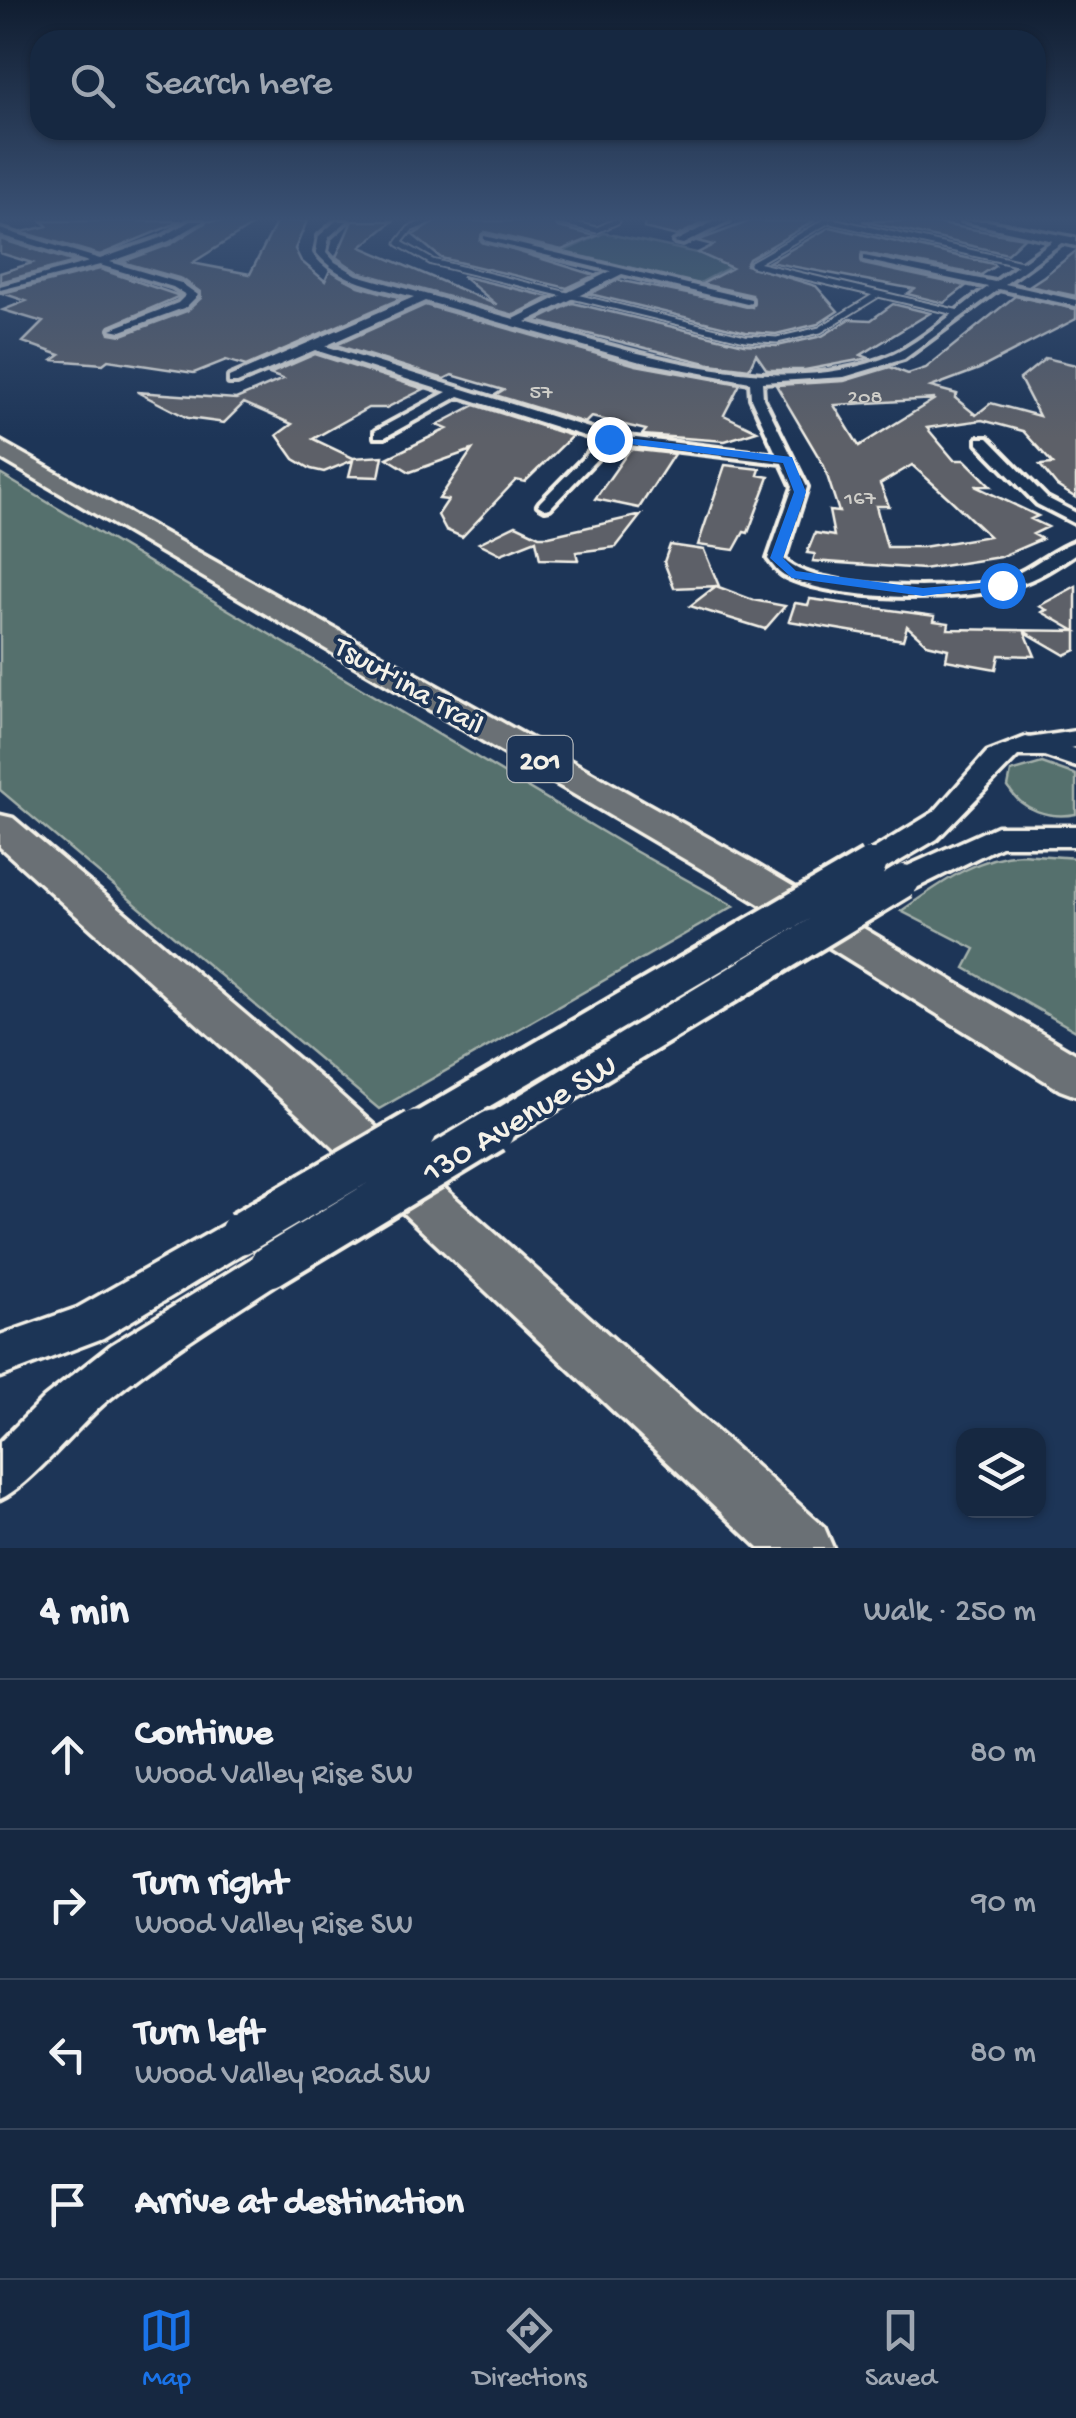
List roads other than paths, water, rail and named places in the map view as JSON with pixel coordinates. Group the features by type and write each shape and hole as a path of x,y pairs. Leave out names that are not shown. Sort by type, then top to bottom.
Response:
{"highway":[{"name":"Tsuut'ina Trail","path":"0,448 740,874 1076,1078"},
{"path":"0,827 328,1114 803,1548"}],"main road":[{"path":"1021,747 1049,749 1076,758"},
{"name":"130 Avenue SW","path":"0,1356 88,1324 936,826 963,799 988,760 1021,747"},
{"name":"130 Avenue SW","path":"0,1476 57,1412 97,1379 270,1266 903,882 997,836 1076,836"}],"street":[{"path":"117,328 182,305 191,293"},
{"path":"408,293 670,365 756,379 844,373 879,364 907,352 986,293"},
{"path":"517,322 575,293"},
{"path":"712,293 748,302"},
{"path":"1030,293 1076,303"},
{"path":"233,380 424,298"},
{"path":"314,346 609,439 788,460"},
{"path":"756,379 757,398 800,492 776,562 798,576 923,592 975,589 1026,575 1076,546"},
{"path":"380,434 457,392"},
{"path":"545,506 609,439"},
{"path":"983,441 1026,488 1076,519"},
{"name":"130 Avenue SW","path":"1021,747 1076,740"}],"lane":[{"path":"553,293 722,336 777,340 820,330 877,294"},
{"path":"874,293 959,313"}]}
